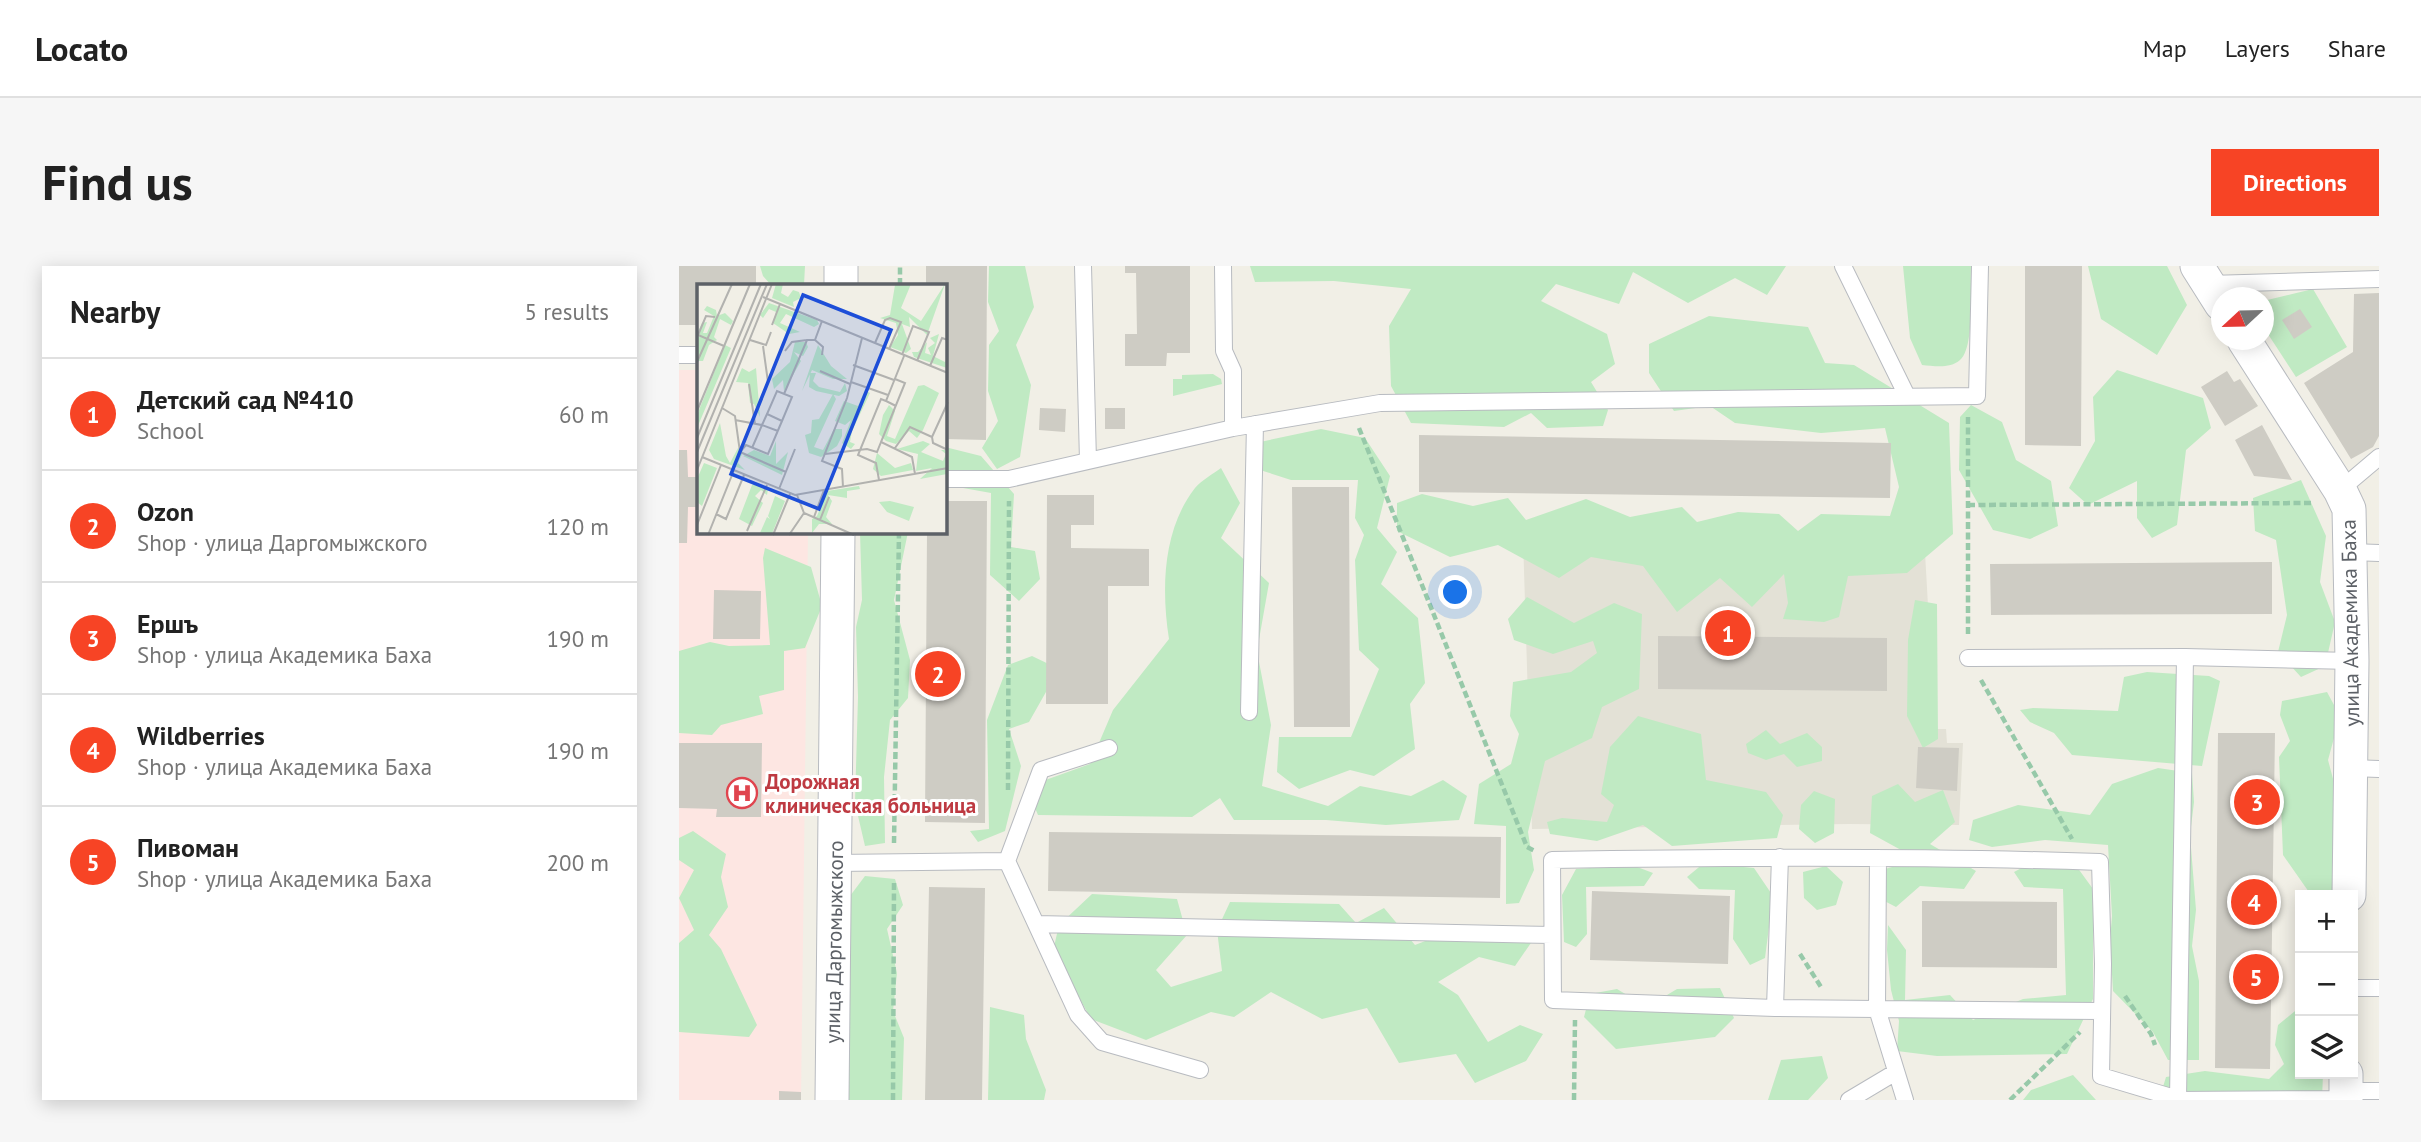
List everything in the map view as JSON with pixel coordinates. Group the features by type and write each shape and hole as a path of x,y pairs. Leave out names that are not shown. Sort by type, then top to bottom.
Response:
{"street":[{"path":"841,266 841,284"},
{"name":"улица Академика Баха","path":"2249,350 2328,497 2349,509 2365,553 2352,661 2365,769 2350,890"},
{"name":"улица Даргомыжского","path":"832,1100 838,534"}],"lane":[{"path":"1083,266 1088,461"},
{"path":"1223,266 1224,351 1233,371 1233,428"},
{"path":"1843,266 1907,396"},
{"path":"947,479 1009,479 1233,428 1380,403 1977,396 1980,266"},
{"path":"2209,285 2379,279"},
{"path":"679,355 697,355"},
{"path":"1249,712 1255,424"},
{"path":"2328,497 2379,457"},
{"path":"2178,1100 2185,657"},
{"path":"1968,658 2185,657 2352,661"},
{"path":"1109,748 1041,770 1007,861 1078,1015 1101,1042 1200,1070"},
{"path":"1776,1008 1780,857"},
{"path":"2102,1011 1776,1008 1553,1000 1552,860 1780,857 2100,862 2102,964 2102,1011 2101,1076 2178,1100 2379,1091"},
{"path":"1878,858 1877,1009 1905,1100"},
{"path":"835,863 1007,861"},
{"path":"1036,924 1552,935"},
{"path":"2358,988 2379,988"},
{"path":"1849,1100 1896,1072"}],"path":[{"path":"900,266 900,284"},
{"path":"1968,396 1968,658 2084,862"},
{"path":"1350,408 1527,847 1552,860"},
{"path":"1008,793 1009,479"},
{"path":"1968,505 2328,497"},
{"path":"893,1100 899,534"},
{"path":"1778,920 1835,1009"},
{"path":"2102,964 2151,1034 2160,1056"},
{"path":"1574,1100 1575,1001"},
{"path":"2010,1100 2102,1011"}],"shaded area":[{"name":"Дорожная клиническая больница","path":"679,370 697,370 697,534 808,534 801,1100 679,1100"},
{"path":"1924,535 1935,729 1946,729 1947,743 1963,743 1959,825 1532,829 1523,538"}],"green space":[{"path":"760,266 805,266 804,284 770,284 763,276"},
{"path":"989,266 1025,266 1034,307 1016,345 1031,385 1020,457 997,469 982,448 998,421 988,391 989,345 999,331 988,302"},
{"path":"1250,266 1786,266 1767,295 1735,278 1688,303 1633,272 1619,304 1556,284 1541,301 1607,334 1615,364 1591,382 1608,410 1603,426 1547,428 1531,413 1504,427 1411,423 1391,386 1389,326 1411,289 1334,281 1255,282"},
{"path":"1903,266 1971,266 1968,343 1965,353 1956,363 1942,366 1922,365 1910,338"},
{"path":"2088,266 2167,266 2187,305 2157,355 2101,319"},
{"path":"2313,289 2347,347 2296,377 2274,343 2274,298"},
{"path":"1709,316 1808,327 1825,363 1854,365 1949,423 1953,534 1907,573 1848,576 1839,617 1824,622 1783,619 1788,603 1784,574 1752,607 1720,578 1677,612 1643,566 1591,557 1559,578 1498,545 1450,557 1397,531 1397,503 1422,494 1473,506 1508,498 1526,520 1586,499 1630,517 1682,507 1697,522 1738,512 1779,514 1798,531 1821,514 1890,516 1899,487 1885,428 1821,433 1735,423 1710,406 1674,411 1649,373 1649,344"},
{"path":"2117,370 2203,398 2211,428 2186,450 2177,525 2152,538 2137,518 2137,481 2088,505 2069,488 2095,441 2093,397"},
{"path":"1213,374 1221,379 1222,384 1173,396 1173,379 1182,379 1182,375"},
{"path":"1971,405 2002,422 2016,460 2051,481 2058,526 2030,539 1993,530 1959,470 1960,417"},
{"path":"1321,429 1365,438 1390,476 1377,528 1397,552 1381,584 1418,618 1425,683 1410,704 1415,749 1374,776 1350,770 1299,789 1277,772 1279,737 1351,737 1379,669 1359,650 1355,560 1364,535 1355,518 1358,480 1291,480 1260,470 1260,442"},
{"path":"947,448 981,456 1014,494 1011,547 1035,551 1040,579 1019,601 990,575 991,493 952,486 947,480"},
{"path":"1221,468 1240,503 1221,538 1269,583 1257,651 1271,725 1262,786 1328,806 1360,786 1411,796 1443,780 1467,796 1459,820 1386,825 1326,820 1234,820 1220,798 1192,817 1038,815 1026,787 1090,764 1113,710 1169,639 1165,580 1176,522 1195,488"},
{"path":"2301,480 2326,536 2320,582 2335,622 2325,666 2301,677 2278,652 2287,615 2276,540 2255,531 2253,498"},
{"path":"860,534 908,534 894,600 910,660 908,698 890,720 884,777 885,843 865,846 855,803 858,697 856,627 862,600"},
{"path":"765,548 811,567 822,606 805,648 784,651 784,690 759,696 763,714 721,725 712,735 679,733 679,651 710,642 729,646 770,645 763,558"},
{"path":"1527,597 1574,623 1614,603 1642,614 1639,689 1602,707 1592,738 1545,761 1528,832 1534,870 1519,903 1506,904 1506,826 1474,824 1479,784 1511,764 1519,734 1510,716 1513,682 1571,672 1597,653 1593,641 1553,654 1514,640 1508,619"},
{"path":"1915,600 1937,604 1938,739 1923,748 1907,716 1908,640"},
{"path":"1032,656 1059,669 1029,722 1009,729 1021,766 1005,831 978,842 970,831 989,829 987,720 1008,665"},
{"path":"2147,672 2209,676 2220,681 2202,766 2072,755 2054,733 2030,722 2020,710 2033,708 2118,711 2124,677"},
{"path":"2327,692 2340,716 2328,760 2340,805 2333,890 2308,890 2283,855 2279,757 2290,741 2280,715 2282,701"},
{"path":"1638,716 1701,734 1706,780 1766,792 1783,815 1777,838 1672,846 1643,825 1597,841 1550,834 1547,822 1562,818 1607,822 1614,805 1601,794 1610,747"},
{"path":"1766,730 1780,744 1807,733 1822,747 1822,761 1797,767 1784,754 1766,760 1748,753 1746,744"},
{"path":"2158,768 2192,773 2194,802 2190,835 2196,910 2192,946 2199,981 2199,1060 2168,1060 2153,1032 2113,991 2108,845 2045,840 1992,847 1969,840 1973,820 2018,805 2090,815 2112,784"},
{"path":"1898,784 1915,802 1943,790 1955,822 1930,844 1976,871 1964,889 1920,886 1896,907 1869,893 1871,873 1892,867 1901,850 1870,833 1872,796"},
{"path":"1814,791 1835,799 1834,833 1815,843 1799,829 1801,805"},
{"path":"693,831 726,854 721,877 728,907 709,935 721,949 757,1025 749,1037 679,1032 679,943 694,930 679,898 694,870 679,860 679,838"},
{"path":"2033,862 2077,867 2093,889 2093,999 2067,1054 1937,1056 1897,1051 1899,1021 1891,990 1887,950 1888,925 1906,950 1905,1000 1950,995 1973,1020 2023,999 2066,995 2063,889 2024,887 2014,872"},
{"path":"1704,863 1754,868 1773,896 1765,958 1750,965 1733,939 1735,890 1699,889 1687,877"},
{"path":"1632,865 1653,873 1644,886 1586,887 1587,934 1576,947 1564,942 1562,895 1576,869"},
{"path":"1826,866 1843,882 1836,905 1817,910 1804,898 1803,872"},
{"path":"865,876 895,879 903,905 887,929 897,973 893,1011 904,1038 902,1100 847,1100 841,908"},
{"path":"1092,894 1177,899 1187,935 1156,970 1171,987 1222,971 1217,930 1230,902 1339,904 1356,923 1384,908 1415,945 1456,929 1511,926 1533,940 1515,966 1479,957 1438,982 1458,995 1488,1042 1520,1025 1543,1034 1526,1061 1475,1083 1456,1054 1399,1063 1367,1008 1322,1019 1271,992 1234,1017 1211,1012 1146,1040 1091,1019 1053,951 1059,925"},
{"path":"1720,988 1734,1018 1715,1037 1616,1049 1584,1017 1590,994 1617,989 1647,1007 1677,989"},
{"path":"990,1007 1024,1015 1026,1039 1046,1090 1044,1100 988,1100"},
{"path":"2295,1011 2295,1079 2323,1079 2322,1100 2159,1100 2166,1077 2205,1071 2269,1079 2284,1064 2275,1045 2278,1025"},
{"path":"1822,1056 1828,1078 1808,1100 1768,1100 1781,1060"},
{"path":"2073,1075 2096,1100 2023,1100 2031,1090"}],"building":[{"path":"679,266 756,266 756,284 697,284 697,325 679,325"},
{"path":"926,266 987,266 986,440 947,439 947,284 926,284"},
{"path":"1125,266 1190,266 1190,353 1167,353 1166,366 1125,366 1125,334 1137,334 1136,273 1125,273"},
{"path":"2025,266 2082,266 2081,446 2025,445"},
{"path":"2379,293 2379,436 2373,447 2351,459 2304,383 2353,352 2354,294"},
{"path":"2300,309 2312,327 2294,339 2282,320"},
{"path":"2227,371 2234,382 2240,379 2258,406 2225,426 2201,387"},
{"path":"1040,408 1066,409 1065,432 1039,430"},
{"path":"1105,408 1125,408 1125,429 1105,429"},
{"path":"2262,425 2292,480 2254,476 2235,440"},
{"path":"1419,435 1891,443 1890,498 1419,492"},
{"path":"679,450 687,450 688,477 697,477 697,507 688,507 687,543 679,543"},
{"path":"1292,487 1349,487 1350,727 1294,727"},
{"path":"1047,495 1094,495 1094,525 1071,525 1071,548 1149,549 1149,586 1108,586 1108,704 1046,704"},
{"path":"947,501 987,501 985,823 925,822 927,534 947,534"},
{"path":"2272,562 2272,614 1991,615 1990,564"},
{"path":"714,590 761,591 760,639 713,639"},
{"path":"1658,636 1887,638 1887,691 1658,689"},
{"path":"2218,733 2275,733 2270,1069 2215,1068"},
{"path":"679,743 762,743 761,817 716,817 717,809 679,808"},
{"path":"1918,747 1959,748 1957,791 1916,788"},
{"path":"1049,832 1501,837 1500,898 1048,891"},
{"path":"929,887 985,888 982,1100 925,1100"},
{"path":"1592,891 1730,896 1728,964 1590,960"},
{"path":"1922,901 2057,902 2057,968 1922,967"},
{"path":"779,1091 801,1092 801,1100 779,1100"}],"place":[{"name":"Детский сад №410","path":"1728,633"},
{"name":"Ozon","path":"938,674"},
{"name":"Дорожная клиническая больница","path":"742,793"},
{"name":"Ершъ","path":"2257,802"},
{"name":"Wildberries","path":"2254,902"},
{"name":"Пивоман","path":"2256,977"}]}
